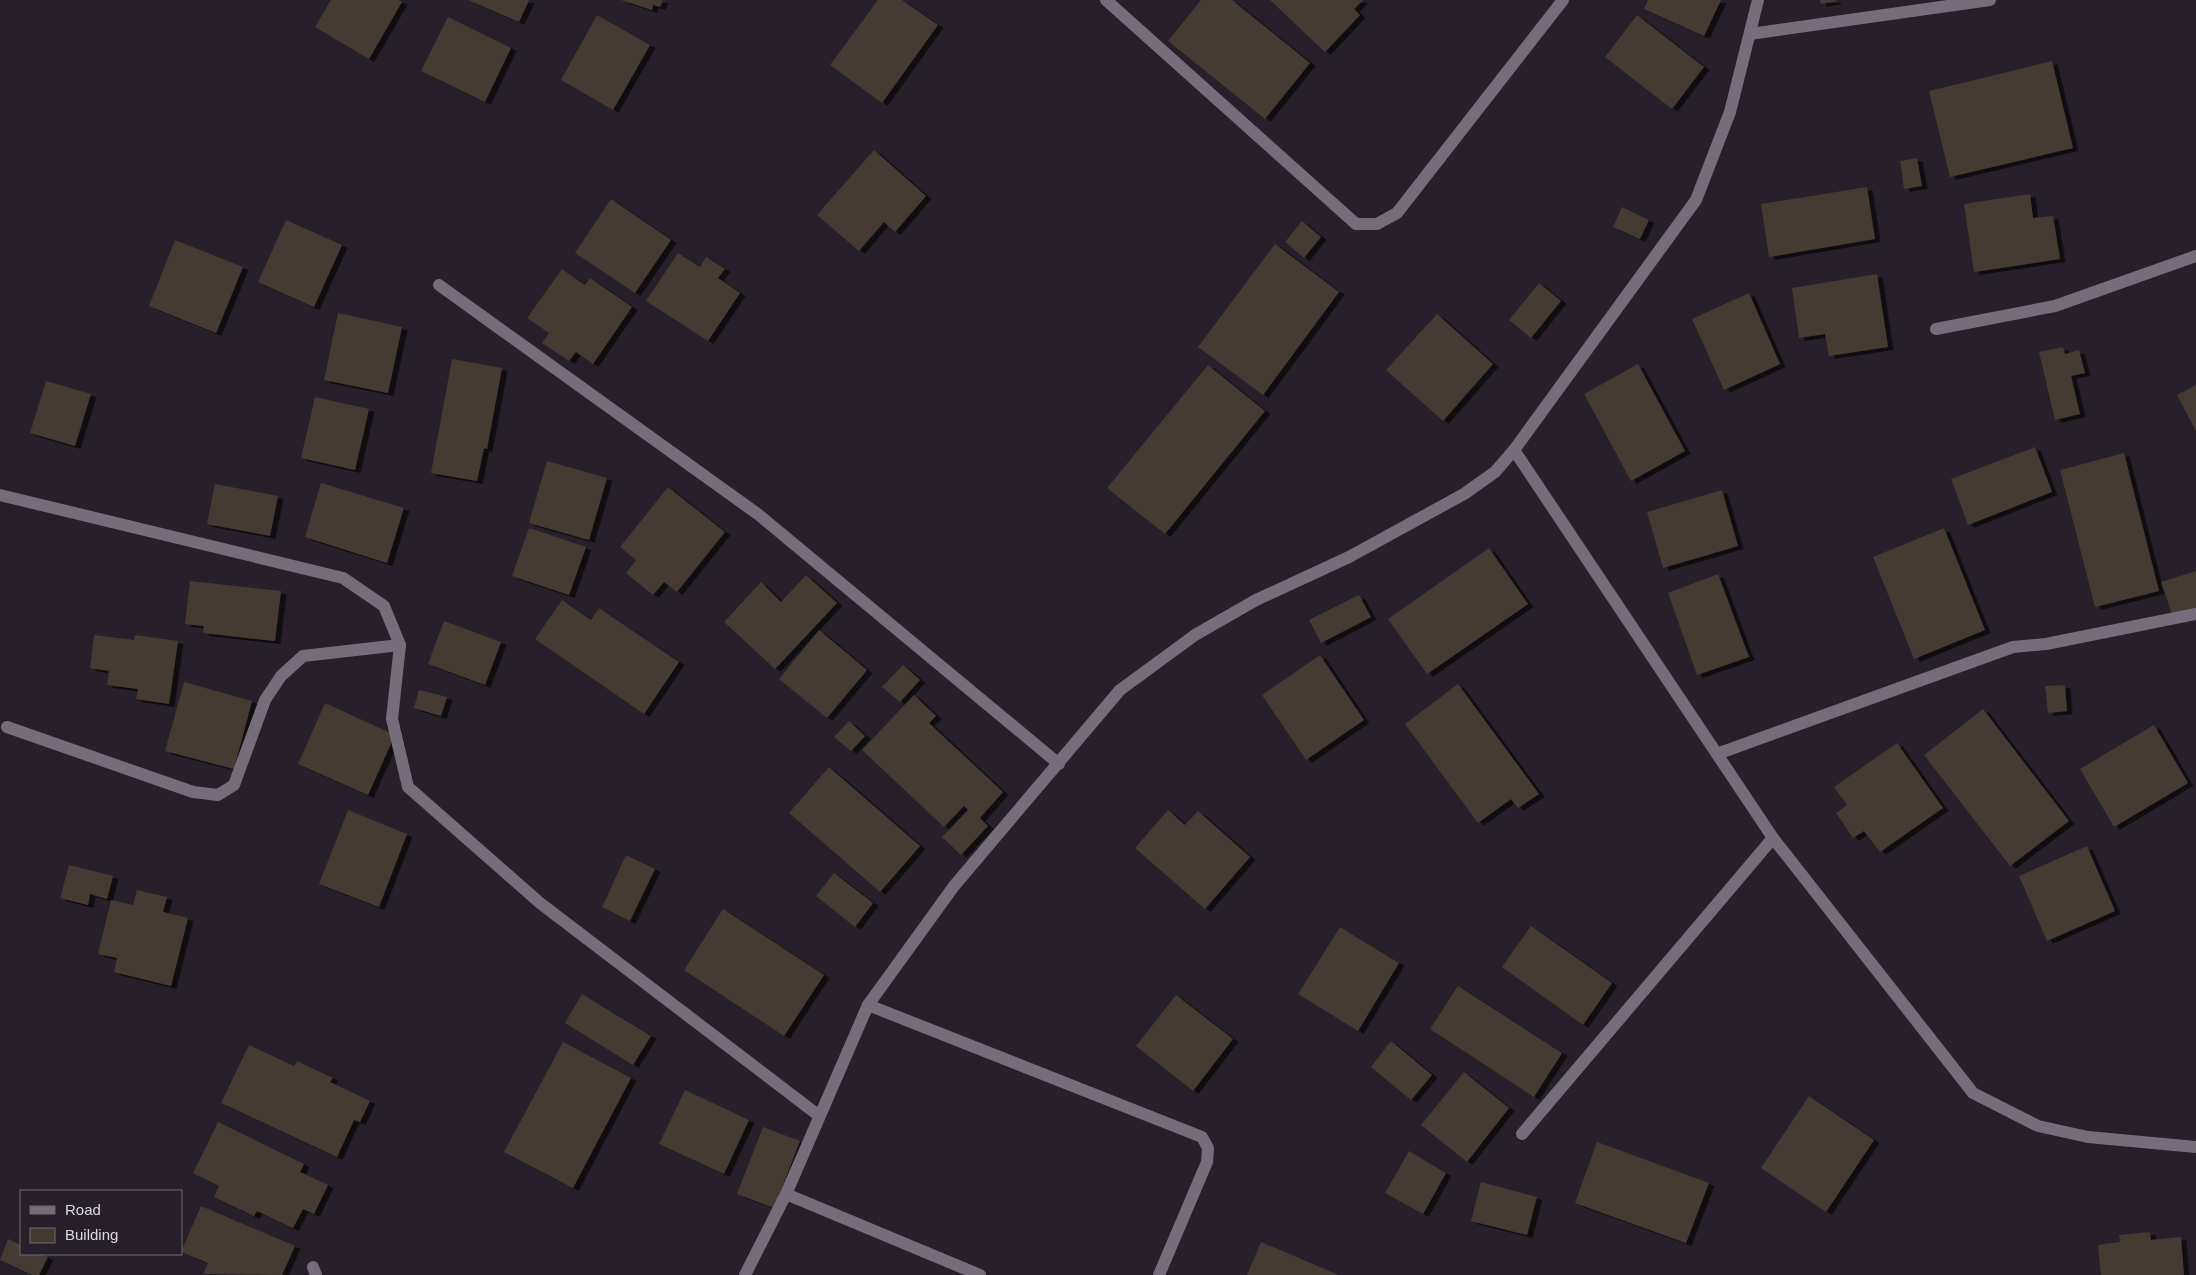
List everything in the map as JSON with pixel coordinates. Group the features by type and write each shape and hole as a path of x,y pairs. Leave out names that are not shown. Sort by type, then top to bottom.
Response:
{"street":[{"path":"1106,0 1356,224 1377,224 1396,213 1564,0"},
{"path":"745,1275 786,1194 818,1115 868,1006 954,886 1120,690 1194,635 1256,600 1349,557 1464,494 1495,472 1514,450 1696,200 1730,112 1758,0"},
{"path":"1750,34 1990,0"},
{"path":"1936,328 2055,306 2196,256"},
{"path":"439,285 759,515 1058,764"},
{"path":"1514,450 1773,838 1973,1092 2038,1126 2088,1136 2196,1147"},
{"path":"0,495 342,578 384,606 400,645 392,719 408,787 540,903 818,1115"},
{"path":"1717,754 2013,647 2046,644 2196,614"},
{"path":"7,727 193,792 218,795 234,784 265,700 282,676 303,656 400,645"},
{"path":"1522,1134 1773,838"},
{"path":"868,1006 1202,1138 1208,1148 1207,1162 1159,1275"},
{"path":"786,1194 980,1275"}],"building":[{"path":"331,0 399,0 402,2 369,59 315,27"},
{"path":"468,0 529,0 519,22"},
{"path":"621,0 663,0 660,7 653,5 652,10"},
{"path":"878,0 902,0 938,25 882,103 830,65"},
{"path":"1201,0 1232,0 1310,63 1265,119 1168,41"},
{"path":"1270,0 1363,0 1354,9 1360,15 1325,52"},
{"path":"1648,0 1721,0 1704,36 1644,9"},
{"path":"1820,0 1836,0 1836,1 1821,4"},
{"path":"597,15 650,45 613,110 561,80"},
{"path":"1637,15 1704,67 1672,109 1605,57"},
{"path":"448,17 511,48 485,102 421,71"},
{"path":"2052,61 2073,148 1950,177 1929,91"},
{"path":"874,150 926,196 895,232 884,222 859,251 817,215"},
{"path":"1917,158 1922,186 1904,189 1900,161"},
{"path":"1867,187 1875,239 1769,257 1761,204"},
{"path":"2030,194 2033,218 2053,216 2060,259 1974,272 1964,204"},
{"path":"611,199 671,240 635,293 575,253"},
{"path":"1622,207 1649,220 1640,239 1613,227"},
{"path":"286,220 342,245 314,307 258,282"},
{"path":"1302,221 1321,237 1304,258 1285,242"},
{"path":"175,240 243,267 216,333 149,306"},
{"path":"1275,244 1339,292 1263,395 1198,347"},
{"path":"678,253 700,267 706,257 725,269 718,278 740,293 708,341 646,301"},
{"path":"562,269 585,285 590,278 632,307 593,364 576,352 569,361 542,343 549,333 527,318"},
{"path":"1877,274 1888,347 1829,356 1825,334 1799,338 1792,288"},
{"path":"1539,283 1561,301 1531,338 1509,320"},
{"path":"1749,293 1780,364 1724,390 1692,319"},
{"path":"338,313 402,327 388,393 324,380"},
{"path":"1437,314 1493,364 1443,421 1386,370"},
{"path":"2063,347 2065,354 2079,350 2085,373 2071,376 2080,414 2055,420 2039,352"},
{"path":"452,359 502,368 487,449 484,448 477,481 431,473"},
{"path":"1638,364 1685,451 1631,481 1584,394"},
{"path":"1208,365 1265,411 1165,534 1107,488"},
{"path":"46,381 91,394 75,446 30,433"},
{"path":"2196,385 2196,431 2177,395"},
{"path":"315,397 369,409 355,470 301,458"},
{"path":"2035,447 2052,492 1968,525 1951,479"},
{"path":"2124,453 2159,591 2095,607 2060,470"},
{"path":"547,461 607,478 589,540 529,523"},
{"path":"321,483 404,508 387,563 305,537"},
{"path":"215,484 278,496 270,536 207,524"},
{"path":"668,487 725,532 677,592 664,582 653,595 626,573 636,560 620,547"},
{"path":"1722,490 1738,546 1663,568 1647,512"},
{"path":"529,528 586,547 569,595 512,576"},
{"path":"1944,528 1985,630 1914,659 1873,557"},
{"path":"1489,548 1528,604 1427,674 1388,619"},
{"path":"2196,571 2196,609 2173,617 2161,582"},
{"path":"1718,574 1749,657 1697,675 1668,593"},
{"path":"806,575 837,603 775,669 724,622 761,582 781,602"},
{"path":"190,581 281,591 275,641 203,633 204,626 185,624"},
{"path":"1359,595 1371,617 1321,643 1309,620"},
{"path":"562,600 591,620 599,608 679,662 644,714 535,639"},
{"path":"444,621 501,642 485,685 428,664"},
{"path":"819,630 867,670 827,718 779,679"},
{"path":"94,635 134,640 135,635 178,641 169,704 136,699 138,689 107,685 109,671 90,668"},
{"path":"1320,655 1364,720 1306,760 1262,695"},
{"path":"903,665 920,680 900,702 882,687"},
{"path":"184,682 252,701 234,769 165,751"},
{"path":"1458,684 1539,794 1518,808 1511,799 1478,823 1405,724"},
{"path":"2065,685 2067,711 2048,713 2045,686"},
{"path":"419,690 447,697 441,716 414,708"},
{"path":"914,695 936,716 929,723 1003,792 980,818 988,826 961,855 942,837 968,810 964,806 944,827 862,750"},
{"path":"325,703 395,735 368,795 298,764"},
{"path":"1983,709 2069,821 2010,866 1924,755"},
{"path":"849,721 865,736 851,751 834,737"},
{"path":"2154,725 2188,783 2114,827 2080,769"},
{"path":"1897,743 1943,808 1880,852 1864,831 1853,838 1836,813 1847,805 1834,787"},
{"path":"829,767 920,846 880,892 789,813"},
{"path":"348,810 407,834 379,907 319,884"},
{"path":"1168,810 1185,825 1198,811 1250,857 1205,909 1135,848"},
{"path":"2087,846 2115,911 2047,941 2019,876"},
{"path":"626,855 655,869 630,921 602,907"},
{"path":"69,865 113,876 107,899 90,894 88,905 60,898"},
{"path":"834,873 873,903 855,927 816,896"},
{"path":"137,890 167,897 163,912 188,918 171,986 114,972 117,958 98,954 111,900 133,905"},
{"path":"723,909 824,975 784,1036 684,970"},
{"path":"1531,926 1612,983 1583,1025 1502,967"},
{"path":"1340,927 1399,963 1358,1031 1298,994"},
{"path":"1458,986 1562,1053 1534,1097 1430,1029"},
{"path":"582,994 651,1036 633,1065 565,1023"},
{"path":"1176,995 1233,1039 1193,1091 1136,1046"},
{"path":"1391,1041 1432,1075 1411,1100 1371,1067"},
{"path":"563,1042 631,1078 573,1188 504,1152"},
{"path":"249,1045 294,1066 297,1061 333,1078 330,1082 370,1101 360,1122 354,1120 337,1157 221,1103"},
{"path":"1464,1072 1509,1108 1467,1162 1421,1125"},
{"path":"685,1090 749,1120 724,1174 659,1144"},
{"path":"1809,1096 1874,1140 1826,1212 1761,1168"},
{"path":"218,1122 304,1164 300,1172 328,1185 314,1214 303,1209 293,1228 257,1211 254,1216 214,1197 219,1186 193,1173"},
{"path":"763,1127 800,1141 774,1208 737,1194"},
{"path":"1597,1142 1709,1183 1686,1243 1575,1203"},
{"path":"1409,1151 1446,1173 1423,1214 1385,1193"},
{"path":"1481,1182 1537,1197 1527,1235 1471,1221"},
{"path":"201,1206 295,1246 282,1275 203,1274 208,1263 182,1252"},
{"path":"2150,1232 2151,1240 2181,1237 2184,1275 2101,1275 2098,1245 2120,1242 2119,1235"},
{"path":"8,1239 20,1245 20,1255 43,1255 48,1257 39,1275 32,1275 0,1260"},
{"path":"1261,1242 1339,1275 1247,1275"}]}
